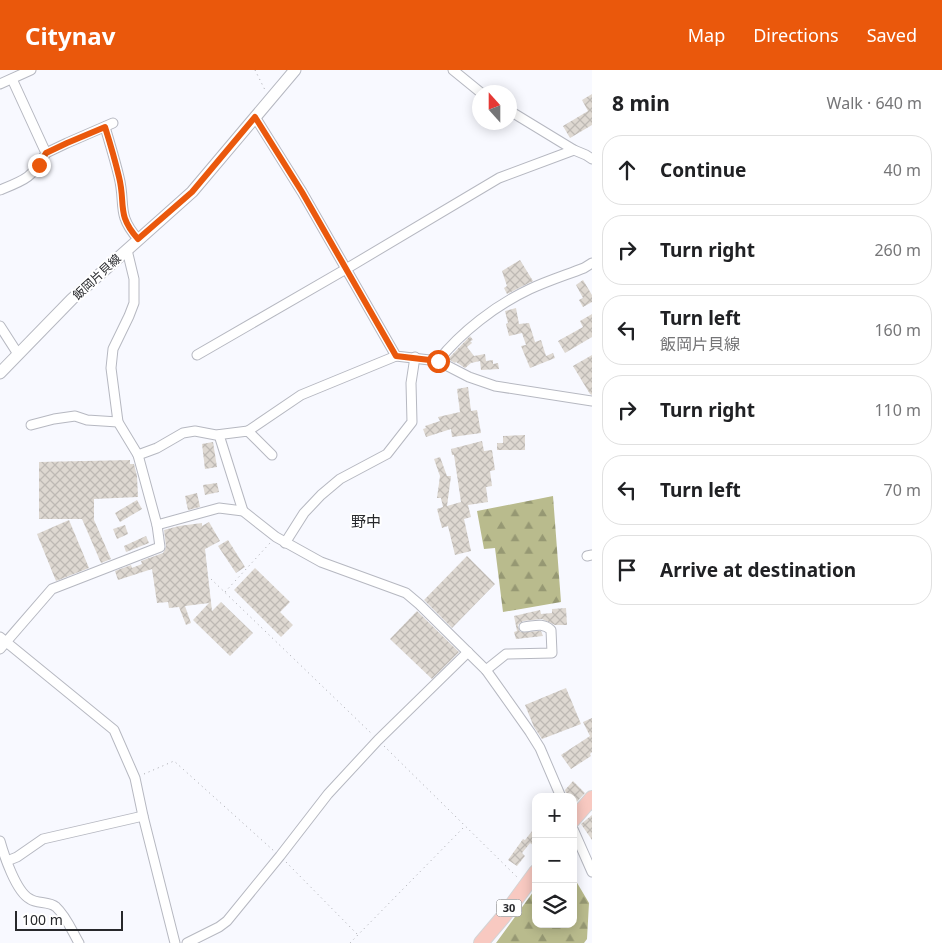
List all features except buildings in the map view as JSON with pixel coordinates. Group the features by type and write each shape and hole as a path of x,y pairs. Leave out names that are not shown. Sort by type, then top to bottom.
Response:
{"main road":[{"name":"飯岡片貝線","path":"0,373 72,299 192,192 295,70"},
{"path":"577,815 592,798"},
{"name":"30","path":"481,943 532,878"}],"street":[{"path":"0,84 31,70"},
{"path":"452,70 472,86"},
{"path":"12,79 46,153"},
{"path":"517,115 574,150 590,155"},
{"path":"255,117 302,192 396,356"},
{"path":"0,190 27,179 46,153 109,125 119,176 122,209 130,230 138,239"},
{"path":"197,355 346,270 499,178 574,150"},
{"path":"127,250 134,280 134,303 113,349 111,368 118,422 138,455 157,525 160,548 52,589 2,643 114,730 135,778 175,943"},
{"path":"438,361 458,338 504,303 592,263"},
{"path":"0,326 18,354"},
{"path":"138,455 157,448 183,433 195,431 219,435 248,431 301,395 396,356 438,361 469,377 495,386 592,401"},
{"path":"285,543 304,513 321,494 340,479 387,454 412,422 410,383 415,357"},
{"path":"31,425 75,416 87,420 118,422"},
{"path":"248,431 272,455"},
{"path":"219,435 243,511"},
{"path":"157,525 219,508 243,511 285,543 321,562 406,592 486,670 540,748 559,793"},
{"path":"486,670 506,654 552,653 551,630 546,625 541,624 524,628"},
{"path":"187,943 227,921 328,794 378,740 468,652"},
{"path":"7,861 23,854 43,839 143,816"},
{"path":"577,838 592,872"},
{"path":"0,840 7,861 22,892 30,900 54,905 79,943"}],"path":[{"path":"255,70 270,100"},
{"path":"224,593 276,537"},
{"path":"211,579 526,886"},
{"path":"135,778 174,761 280,856 358,935"},
{"path":"350,943 465,826"}],"green space":[{"path":"553,496 561,602 503,612 495,548 484,549 477,511"},
{"path":"577,883 589,903 587,939 584,943 496,943 532,894 532,928 577,928"}],"district":[{"name":"野中","path":"366,522"}],"route":[{"path":"39,165 46,153 105,127 119,176 125,220 130,230 138,239 192,192 255,117 302,192 396,356 438,361"}]}
